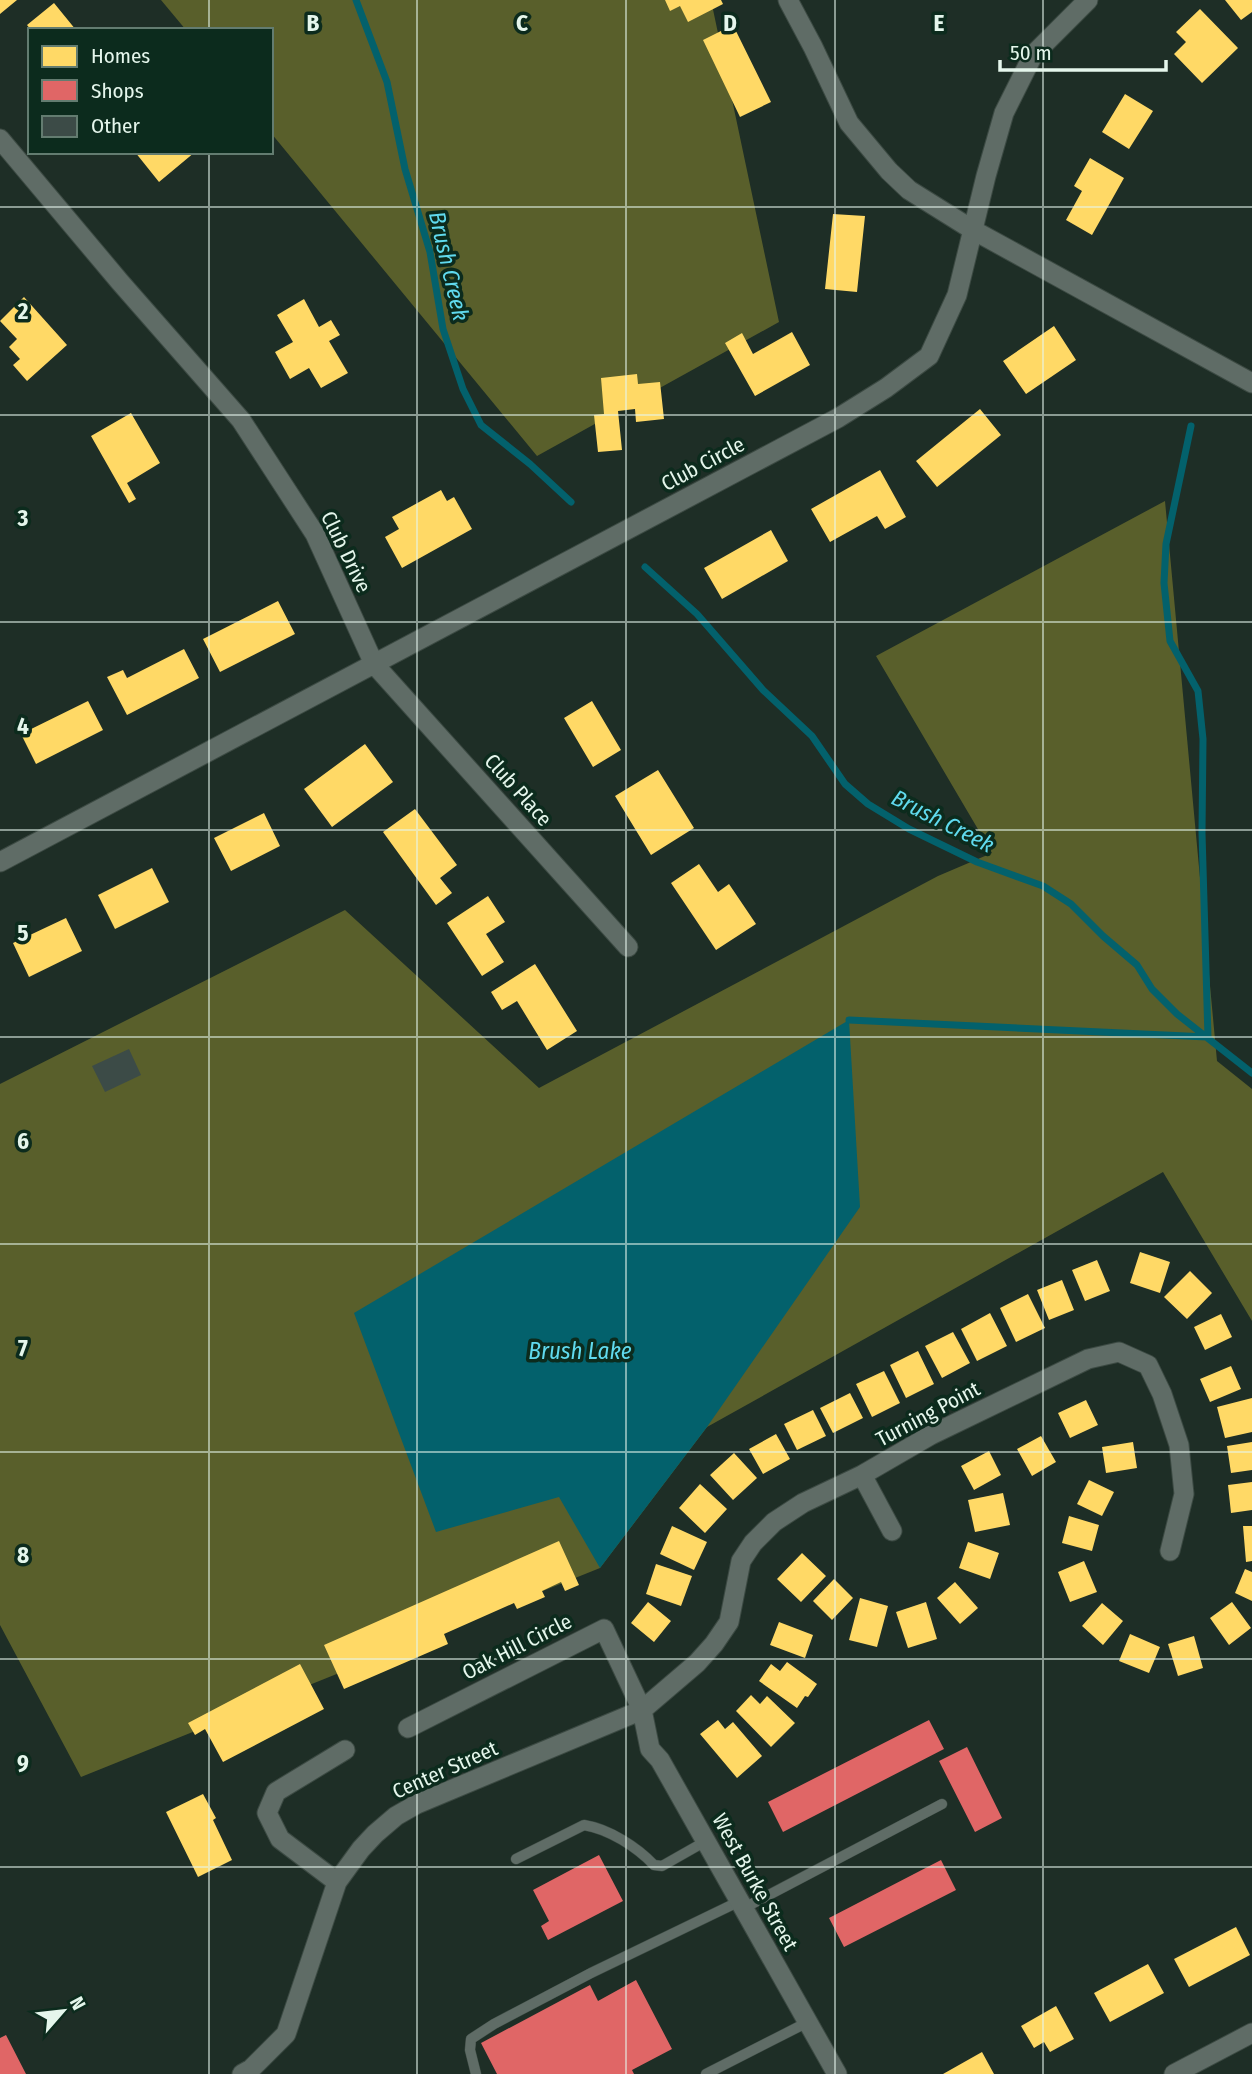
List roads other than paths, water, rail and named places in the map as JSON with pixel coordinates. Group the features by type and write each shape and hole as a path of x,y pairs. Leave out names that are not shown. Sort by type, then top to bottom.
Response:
{"street":[{"path":"788,0 849,123 909,190 973,230 1252,383"},
{"name":"Club Circle","path":"374,664 838,418 887,388 929,356 957,295 1004,113 1033,55 1088,0"},
{"name":"Club Drive","path":"0,138 240,420 315,534 374,664"},
{"path":"0,862 374,664"},
{"name":"Club Place","path":"374,664 628,947"},
{"name":"Turning Point","path":"642,1710 696,1664 714,1644 729,1622 741,1561 753,1543 774,1522 803,1503 863,1475 931,1436 1088,1359 1119,1352 1148,1365 1162,1394 1179,1445 1184,1494 1170,1551"},
{"path":"863,1475 892,1531"},
{"name":"Oak Hill Circle","path":"408,1728 604,1629 642,1710"},
{"name":"West Burke Street","path":"642,1710 650,1749 660,1760 838,2074"},
{"name":"Center Street","path":"242,2074 251,2069 286,2034 337,1882 375,1834 396,1816 417,1804 642,1710"},
{"path":"337,1882 280,1839 267,1813 276,1792 345,1751"},
{"path":"1174,2074 1252,2033"}],"lane":[{"path":"476,2074 470,2050 471,2039 494,2024 590,1973 742,1905 942,1804"},
{"path":"516,1859 584,1825 607,1832 646,1856 654,1865 662,1866 706,1841"},
{"path":"706,2074 808,2022"}],"water":[{"name":"Brush Lake","path":"849,1020 860,1207 707,1427 600,1568 559,1497 436,1532 354,1313"}],"waterway":[{"name":"Brush Creek","path":"356,0 387,82 405,169 430,252 443,329 463,389 481,425 530,464 571,502"},
{"path":"1191,426 1166,544 1164,583 1170,641 1198,691 1203,739 1202,833 1208,1037"},
{"name":"Brush Creek","path":"645,567 697,614 763,690 812,736 845,784 868,804 909,829 977,862 1043,886 1071,904 1137,965 1152,989 1177,1014 1252,1073"},
{"path":"849,1020 1207,1037"}]}
